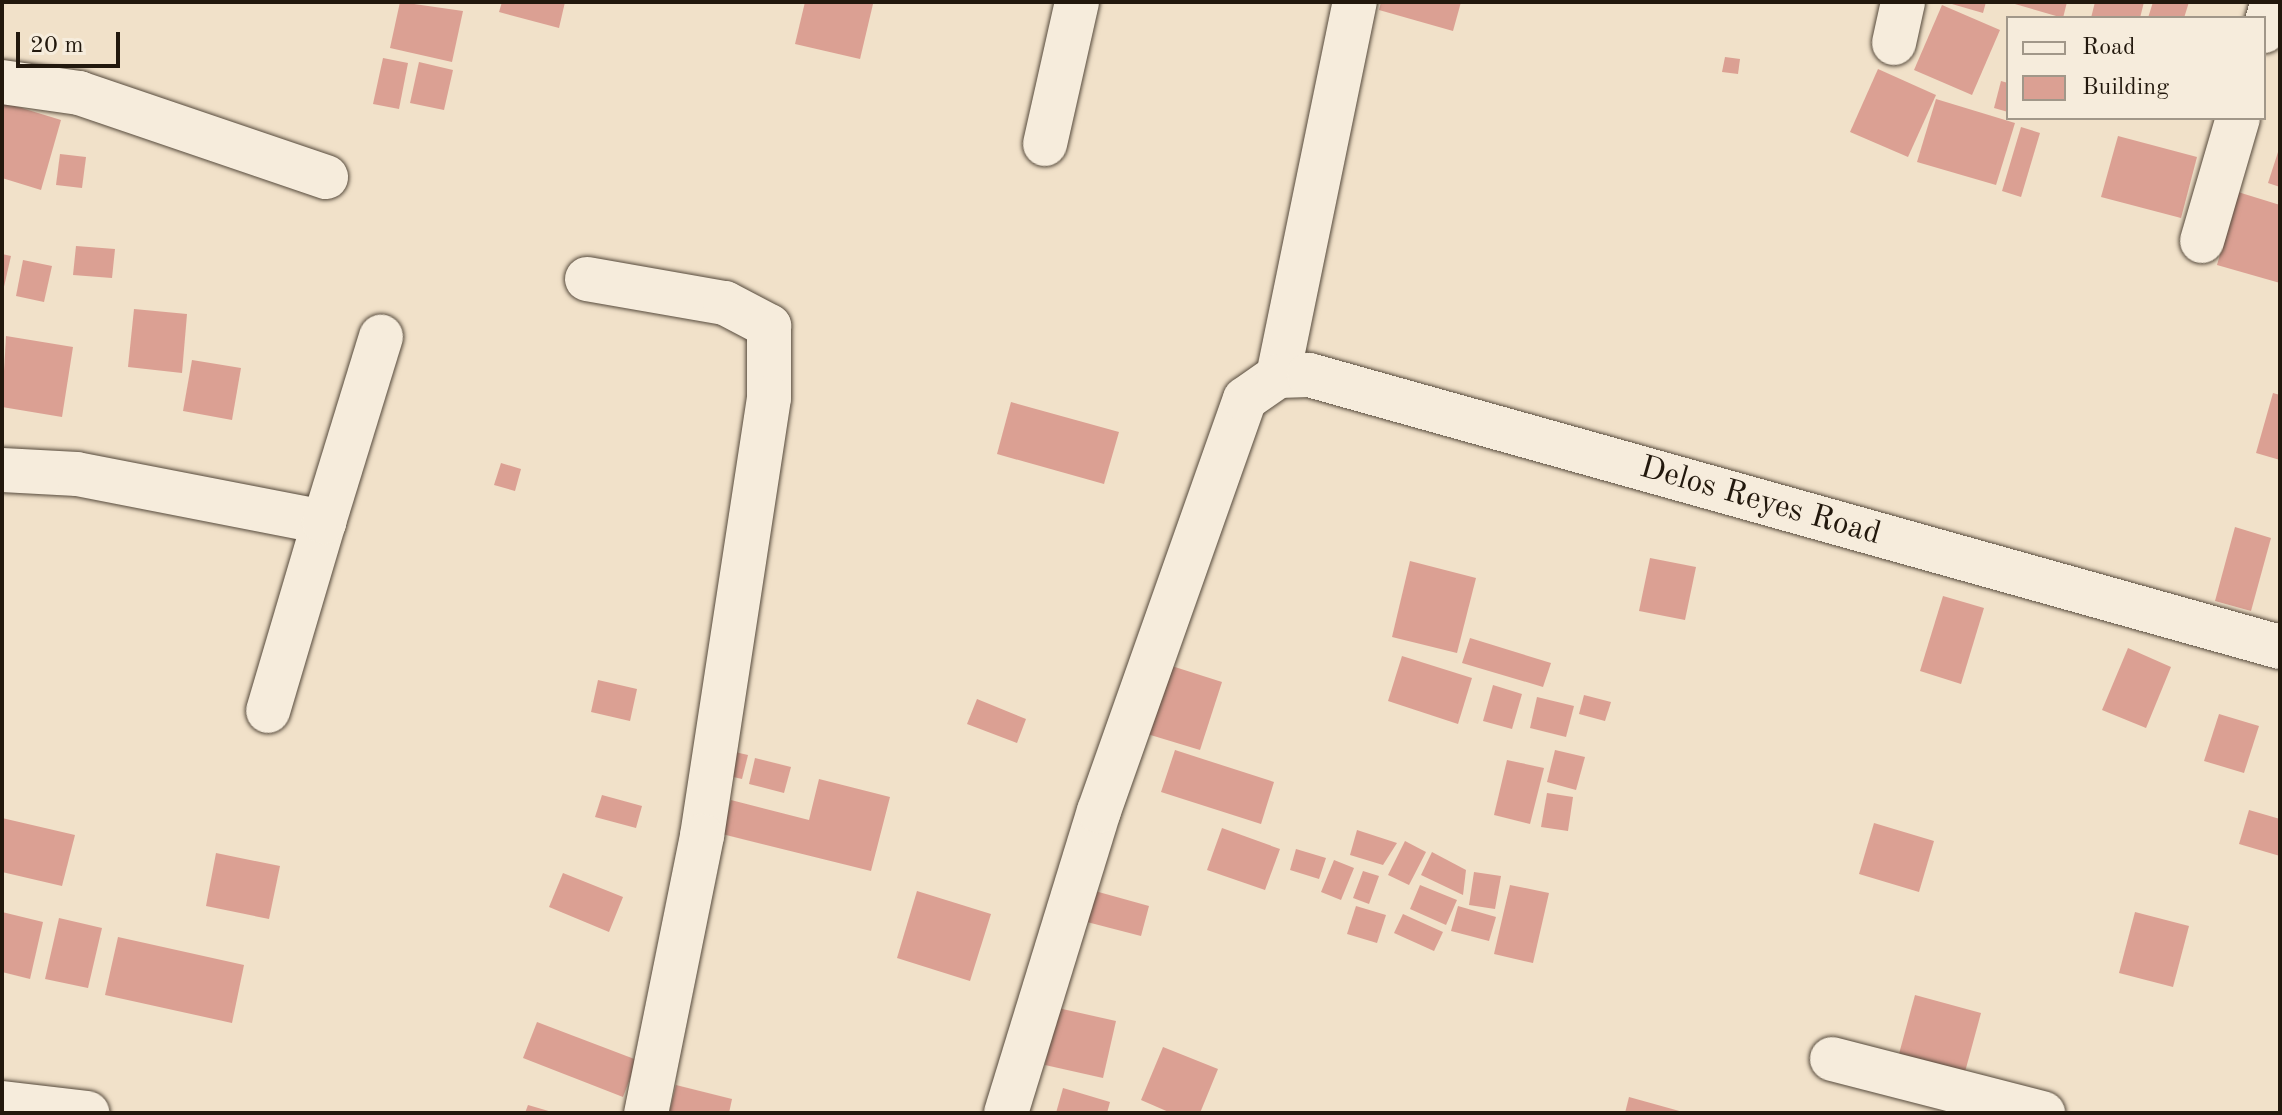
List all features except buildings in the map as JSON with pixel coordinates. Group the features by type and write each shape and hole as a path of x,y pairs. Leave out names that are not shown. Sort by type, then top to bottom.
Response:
{"street":[{"path":"1045,144 1077,2"},
{"path":"1006,1113 1099,811 1261,387 1355,2"},
{"path":"2266,25 2273,2"},
{"path":"2,82 79,93 326,177"},
{"path":"2202,241 2237,120"},
{"path":"587,279 725,303 769,326 769,398 702,836 646,1113"},
{"path":"268,711 381,337"},
{"name":"Delos Reyes Road","path":"1261,387 1309,375 2280,647"},
{"path":"2,470 77,474 324,522"},
{"path":"1832,1059 2043,1113"},
{"path":"18,1107 87,1113"}]}
